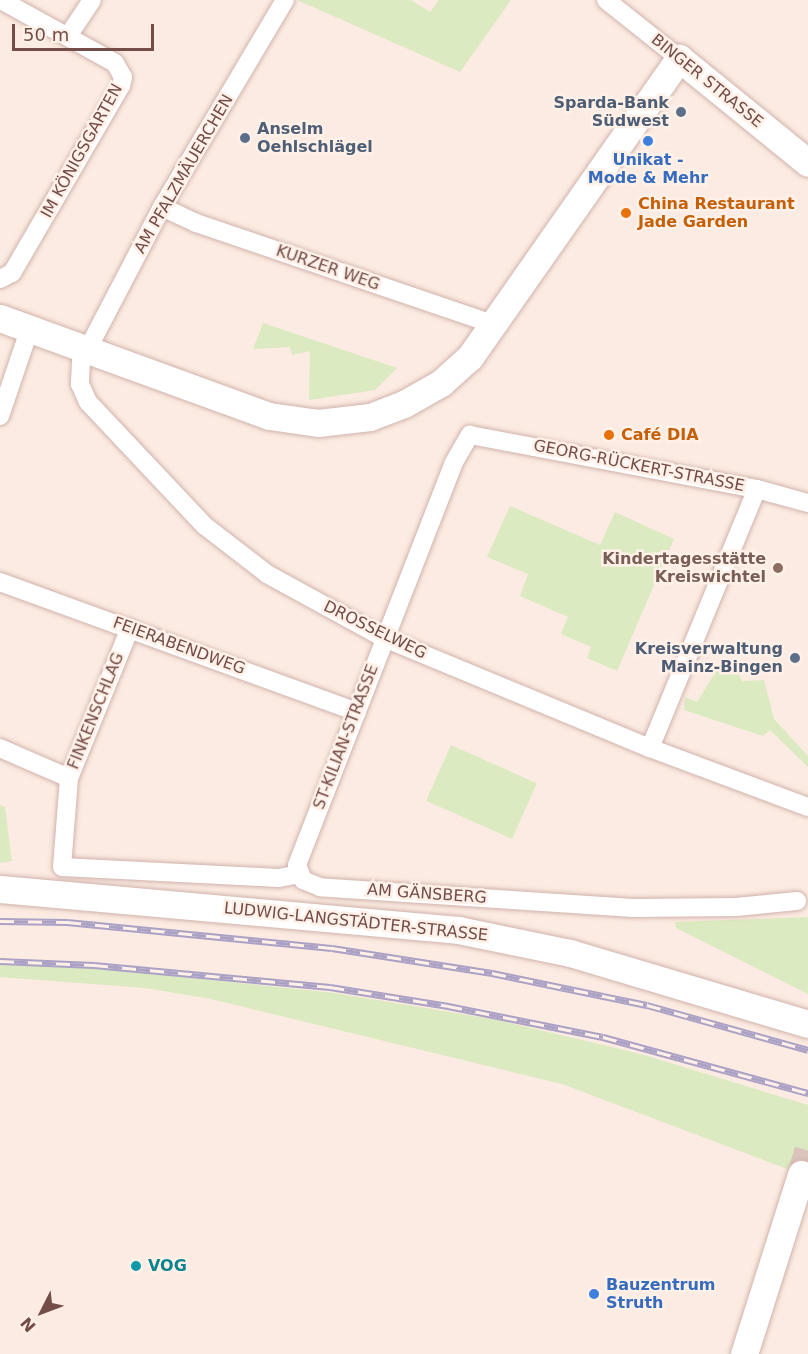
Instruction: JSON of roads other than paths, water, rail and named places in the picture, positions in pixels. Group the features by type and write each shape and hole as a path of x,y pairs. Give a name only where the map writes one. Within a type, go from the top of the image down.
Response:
{"main road":[{"name":"BINGER STRASSE","path":"679,58 808,163"},
{"path":"0,318 269,416 318,423 345,422 404,404 441,383 470,357 495,325 679,58"},
{"name":"LUDWIG-LANGSTÄDTER-STRASSE","path":"0,889 458,930 570,953 808,1024"},
{"path":"744,1354 801,1174"}],"street":[{"name":"IM KÖNIGSGARTEN","path":"0,279 12,273 121,86 123,76 115,63 1,0"},
{"path":"68,36 92,0"},
{"name":"AM PFALZMÄUERCHEN","path":"87,351 162,207 285,0"},
{"name":"BINGER STRASSE","path":"606,0 679,58"},
{"name":"KURZER WEG","path":"162,207 196,223 495,325"},
{"path":"0,416 30,328"},
{"name":"DROSSELWEG","path":"87,351 79,376 88,402 205,526 259,569 384,638 650,748 808,807"},
{"name":"ST-KILIAN-STRASSE","path":"299,874 298,858 453,464 470,435"},
{"name":"GEORG-RÜCKERT-STRASSE","path":"470,435 757,489 808,503"},
{"path":"650,748 757,489"},
{"name":"FEIERABENDWEG","path":"0,582 357,712"},
{"name":"FINKENSCHLAG","path":"130,628 69,778 62,867 279,878 299,874"},
{"path":"0,748 69,778"},
{"name":"DROSSELWEG","path":"767,791 808,817"},
{"name":"AM GÄNSBERG","path":"299,874 320,887 633,908 736,907 796,901"}],"tunnel":[{"path":"801,1174 808,1150"}],"railway":[{"path":"0,921 67,922 332,948 492,973 647,1005 808,1050"},
{"path":"0,961 94,965 330,987 448,1006 603,1037 808,1093"}],"place":[{"name":"Sparda-Bank Südwest","path":"681,112"},
{"name":"Anselm Oehlschlägel","path":"245,138"},
{"name":"Unikat - Mode & Mehr","path":"648,141"},
{"name":"China Restaurant Jade Garden","path":"626,213"},
{"name":"Café DIA","path":"609,435"},
{"name":"Kindertagesstätte Kreiswichtel","path":"778,568"},
{"name":"Kreisverwaltung Mainz-Bingen","path":"795,658"},
{"name":"VOG","path":"136,1266"},
{"name":"Bauzentrum Struth","path":"594,1294"}]}
